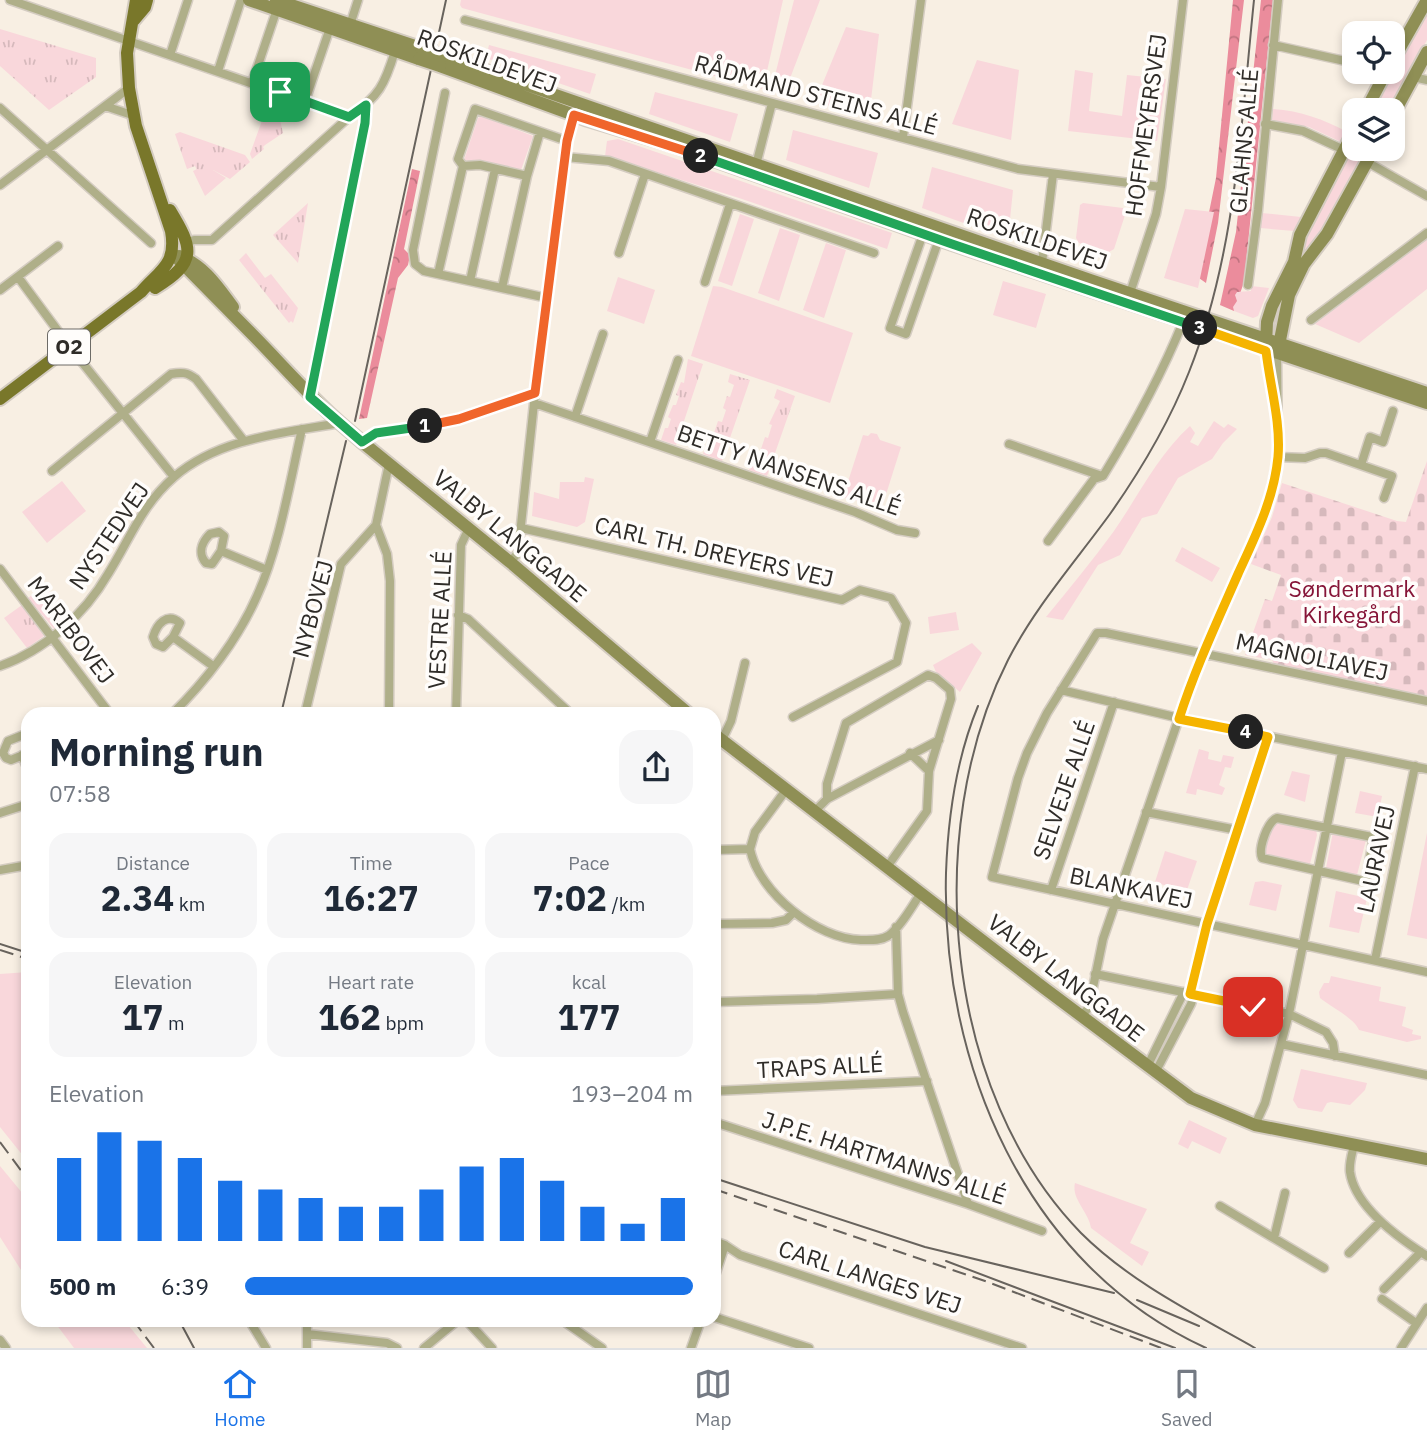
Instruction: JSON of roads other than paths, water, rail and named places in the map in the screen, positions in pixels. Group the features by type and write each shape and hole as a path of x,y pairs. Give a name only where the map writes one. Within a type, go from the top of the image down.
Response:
{"main road":[{"path":"136,0 129,41 130,88 147,162 171,231 172,253"},
{"path":"134,20 145,7 147,0"},
{"path":"162,199 188,242 185,261"},
{"name":"O2","path":"0,400 141,292 165,269 172,253"},
{"name":"O2","path":"141,292 160,285 185,261"}],"street":[{"path":"10,0 349,117"},
{"path":"170,55 188,0"},
{"path":"218,71 241,0"},
{"name":"ROSKILDEVEJ","path":"249,0 349,25 668,144 923,234 1427,393"},
{"path":"349,25 358,0"},
{"path":"903,137 921,0"},
{"name":"HOFFMEYERSVEJ","path":"1129,293 1156,214 1161,187 1183,0"},
{"name":"GLAHNS ALLÉ","path":"1248,285 1278,0"},
{"path":"1405,39 1427,0"},
{"path":"252,83 277,5"},
{"name":"ROSKILDEVEJ","path":"277,5 330,28 396,51 420,53"},
{"name":"RÅDMAND STEINS ALLÉ","path":"466,20 1018,169 1161,187"},
{"path":"305,101 330,28"},
{"path":"1272,45 1342,60"},
{"path":"188,242 212,240 349,117 366,105 384,85 396,51"},
{"path":"1402,98 1427,52"},
{"path":"1413,78 1427,80"},
{"path":"0,185 130,88"},
{"path":"445,93 413,250 418,268 547,298"},
{"path":"756,165 772,103"},
{"path":"310,397 365,123 366,105"},
{"path":"105,106 135,116"},
{"path":"0,108 151,243"},
{"path":"438,274 463,166 458,159 475,109 567,141"},
{"path":"510,562 518,553 567,141 576,109"},
{"name":"ROSKILDEVEJ","path":"576,109 756,165 1129,293 1185,317"},
{"path":"1265,124 1303,131 1342,149"},
{"path":"502,288 527,176 540,132"},
{"path":"1081,1017 1089,1007 1095,974 1115,904 1179,719 1203,653 1265,512 1275,479 1278,421 1272,306 1290,274 1300,235 1342,154"},
{"path":"565,157 609,161 874,253"},
{"path":"1272,346 1289,295 1304,264 1327,234 1367,162 1427,196"},
{"path":"463,166 480,165 527,176"},
{"path":"470,281 495,169"},
{"path":"619,253 645,174"},
{"path":"1042,263 1053,174"},
{"path":"705,282 730,204"},
{"path":"934,226 939,239 906,334 890,328 923,234 934,226"},
{"path":"1311,320 1427,233"},
{"path":"0,290 58,246"},
{"path":"172,253 185,261"},
{"name":"VALBY LANGGADE","path":"185,261 206,273 247,328 310,397 681,707"},
{"path":"18,277 69,346 174,477"},
{"path":"1048,541 1094,479 1103,476 1152,390 1185,317"},
{"path":"575,417 603,334"},
{"name":"ROSKILDEVEJ","path":"1272,346 1427,403"},
{"name":"BETTY NANSENS ALLÉ","path":"650,442 678,360"},
{"path":"52,471 171,374 189,374 244,440"},
{"path":"362,442 376,433 457,419 535,393"},
{"name":"BETTY NANSENS ALLÉ","path":"534,402 855,512 870,521 915,533"},
{"path":"1361,465 1370,437 1383,442 1393,411"},
{"name":"NYSTEDVEJ","path":"0,666 22,657 75,618 98,590 135,523 174,477 211,455 244,440 340,423"},
{"path":"178,707 214,666 244,622 267,570 302,429"},
{"path":"1009,444 1103,476"},
{"path":"1278,457 1305,458 1326,453 1392,476 1384,498"},
{"path":"389,464 376,525 387,554 390,581 389,707"},
{"name":"NYBOVEJ","path":"307,707 341,564 376,525"},
{"name":"VESTRE ALLÉ","path":"456,707 461,545 469,528"},
{"name":"CARL TH. DREYERS VEJ","path":"521,528 842,600 860,590 891,598 906,623 897,662 807,714 793,717"},
{"path":"220,551 267,570"},
{"name":"MARIBOVEJ","path":"0,569 105,707"},
{"path":"458,615 468,619 564,707"},
{"name":"MAGNOLIAVEJ","path":"1060,690 1094,635 1100,632 1427,702"},
{"path":"173,637 214,666"},
{"name":"VALBY LANGGADE","path":"721,733 731,721 745,663"},
{"path":"827,799 827,784 846,723 928,675 950,690 951,699 929,771 927,811 887,867"},
{"path":"1060,690 1179,719 1427,769"},
{"name":"BLANKAVEJ","path":"1060,690 1027,753 992,877 1427,972"},
{"name":"SELVEJE ALLÉ","path":"1051,890 1114,702"},
{"path":"21,736 8,741 3,753 11,760 21,756"},
{"path":"1151,1070 1189,994 1207,924 1268,737"},
{"name":"VALBY LANGGADE","path":"721,739 1151,1070 1203,1104 1255,1125 1427,1159"},
{"path":"815,811 827,799 939,740"},
{"path":"1255,1125 1265,1103 1289,1014 1342,752"},
{"path":"910,753 929,771"},
{"name":"LAURAVEJ","path":"1375,960 1415,766"},
{"path":"786,790 755,832 750,849 755,864 769,885 794,912 822,929 852,940 875,941 888,936 921,893"},
{"path":"0,813 21,806"},
{"path":"1146,812 1237,830"},
{"path":"1275,818 1373,838 1367,874 1363,881 1318,871 1261,857 1260,852 1270,822 1275,818"},
{"path":"721,850 750,849"},
{"path":"0,870 21,866"},
{"path":"721,924 772,923 786,920 794,912"},
{"path":"896,927 898,994 968,1204"},
{"path":"1095,974 1289,1014 1326,1032 1333,1043 1335,1056"},
{"path":"721,1002 898,994"},
{"path":"1281,1044 1427,1075"},
{"name":"TRAPS ALLÉ","path":"721,1091 927,1081"},
{"name":"J.P.E. HARTMANNS ALLÉ","path":"721,1124 968,1204 1042,1231"},
{"path":"1354,1145 1350,1166 1352,1180 1380,1222 1424,1254 1384,1289"},
{"path":"1274,1238 1285,1193"},
{"path":"1220,1206 1324,1268"},
{"path":"1349,1253 1380,1222"},
{"name":"CARL LANGES VEJ","path":"721,1244 740,1255 1019,1346"},
{"path":"721,1257 725,1245"},
{"path":"1382,1299 1416,1323"},
{"path":"1401,1348 1427,1307"},
{"path":"721,1319 809,1348"},
{"path":"253,1327 266,1348"},
{"path":"307,1327 307,1348"},
{"path":"424,1348 450,1327"},
{"path":"472,1327 492,1348"},
{"path":"572,1327 601,1348"},
{"path":"691,1348 698,1327"},
{"path":"307,1334 387,1343 397,1348"},
{"path":"0,1340 6,1348"}],"tram line":[{"path":"355,421 446,0"},
{"path":"1254,0 1234,189 1227,235 1205,327 1181,391 1143,463 1110,514 1043,603 1008,660 981,728 963,802 957,880 960,958 975,1035 1000,1108 1035,1175 1081,1233 1120,1267 1164,1296 1255,1348"},
{"path":"283,707 346,441"},
{"path":"978,706 964,746 954,788 946,873 948,945 959,1016 978,1085 1006,1151 1043,1211 1088,1265 1143,1312 1206,1348"},
{"path":"0,944 21,951"},
{"path":"721,1180 925,1247 1114,1293"},
{"path":"946,1261 1175,1348"},
{"path":"1137,1300 1199,1326"},
{"path":"183,1327 194,1348"}],"railway":[{"path":"0,950 21,957"},
{"path":"0,1142 21,1170"},
{"path":"721,1191 985,1281 1161,1348"},
{"path":"138,1327 154,1348"}],"park label":[{"name":"Søndermark Kirkegård","path":"1352,602"}]}
